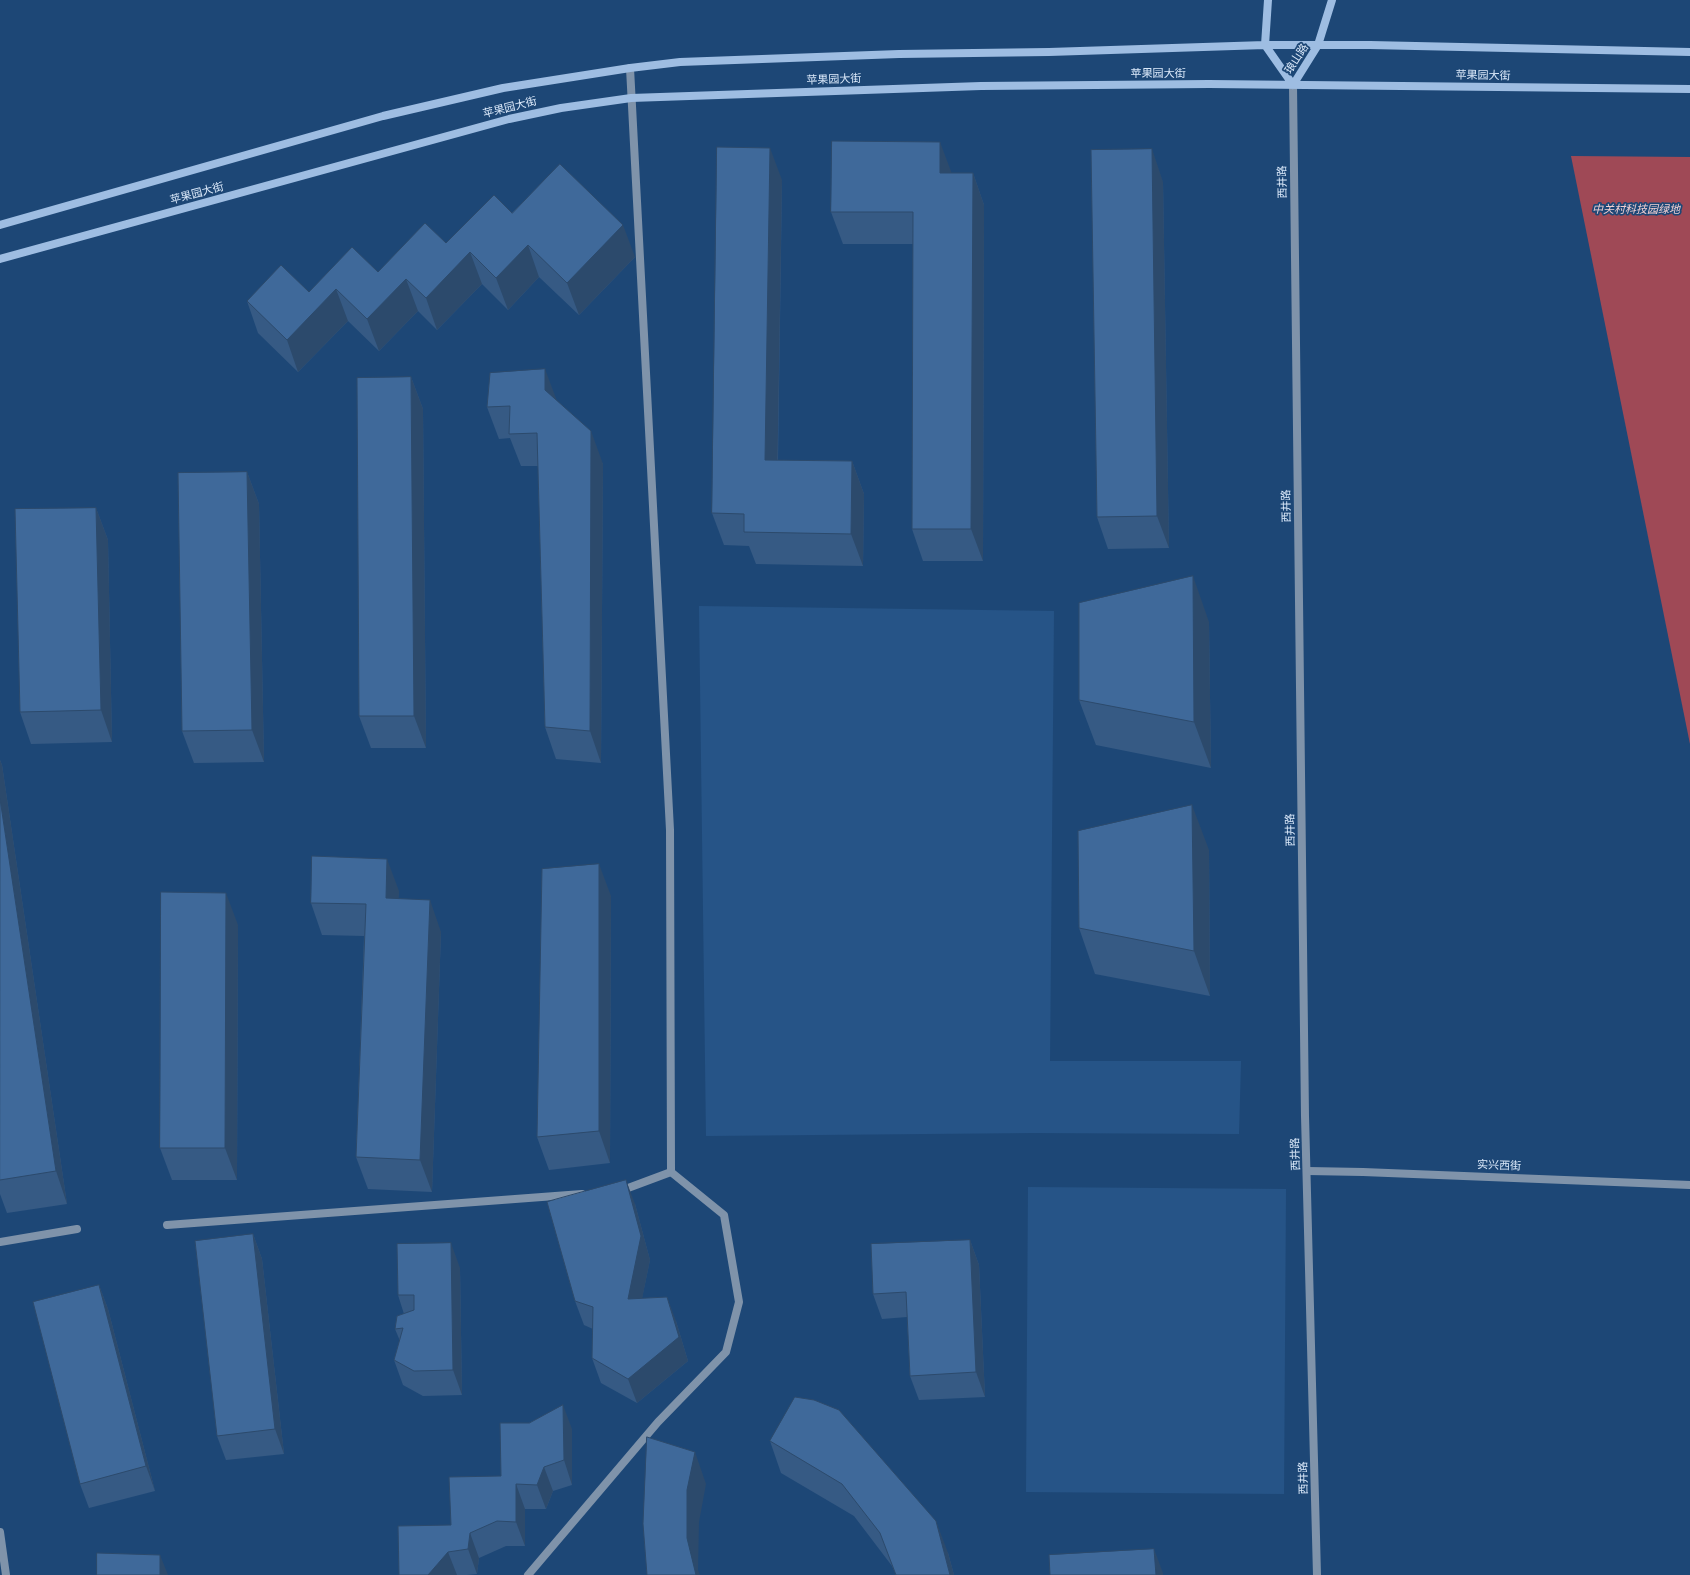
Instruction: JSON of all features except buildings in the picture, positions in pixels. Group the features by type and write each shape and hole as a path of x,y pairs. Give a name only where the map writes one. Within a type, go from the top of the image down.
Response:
{"main road":[{"path":"1264,45 1268,0"},
{"name":"琅山路","path":"1264,45 1293,85 1318,45 1332,0"},
{"name":"苹果园大街","path":"0,225 382,116 503,88 630,68 680,62 899,54 1049,52 1264,45 1690,52"},
{"name":"苹果园大街","path":"0,259 509,119 561,108 630,98 981,86 1293,85 1690,89"}],"street":[{"path":"630,68 630,98 670,830 671,1172"},
{"name":"西井路","path":"1293,85 1306,1116 1317,1575"},
{"name":"实兴西街","path":"1308,1171 1690,1184"},
{"path":"612,1192 620,1191 671,1172"},
{"path":"528,1575 658,1422 726,1352 739,1302 724,1215 671,1172"},
{"path":"167,1225 588,1194"},
{"path":"0,1242 77,1229"},
{"path":"0,1532 6,1575"}],"shaded area":[{"path":"699,606 1054,611 1050,1061 1241,1061 1239,1134 1033,1133 706,1136"},
{"path":"1028,1187 1286,1189 1284,1494 1026,1492"}],"green space":[{"name":"中关村科技园绿地","path":"1571,156 1690,157 1690,744"}]}
